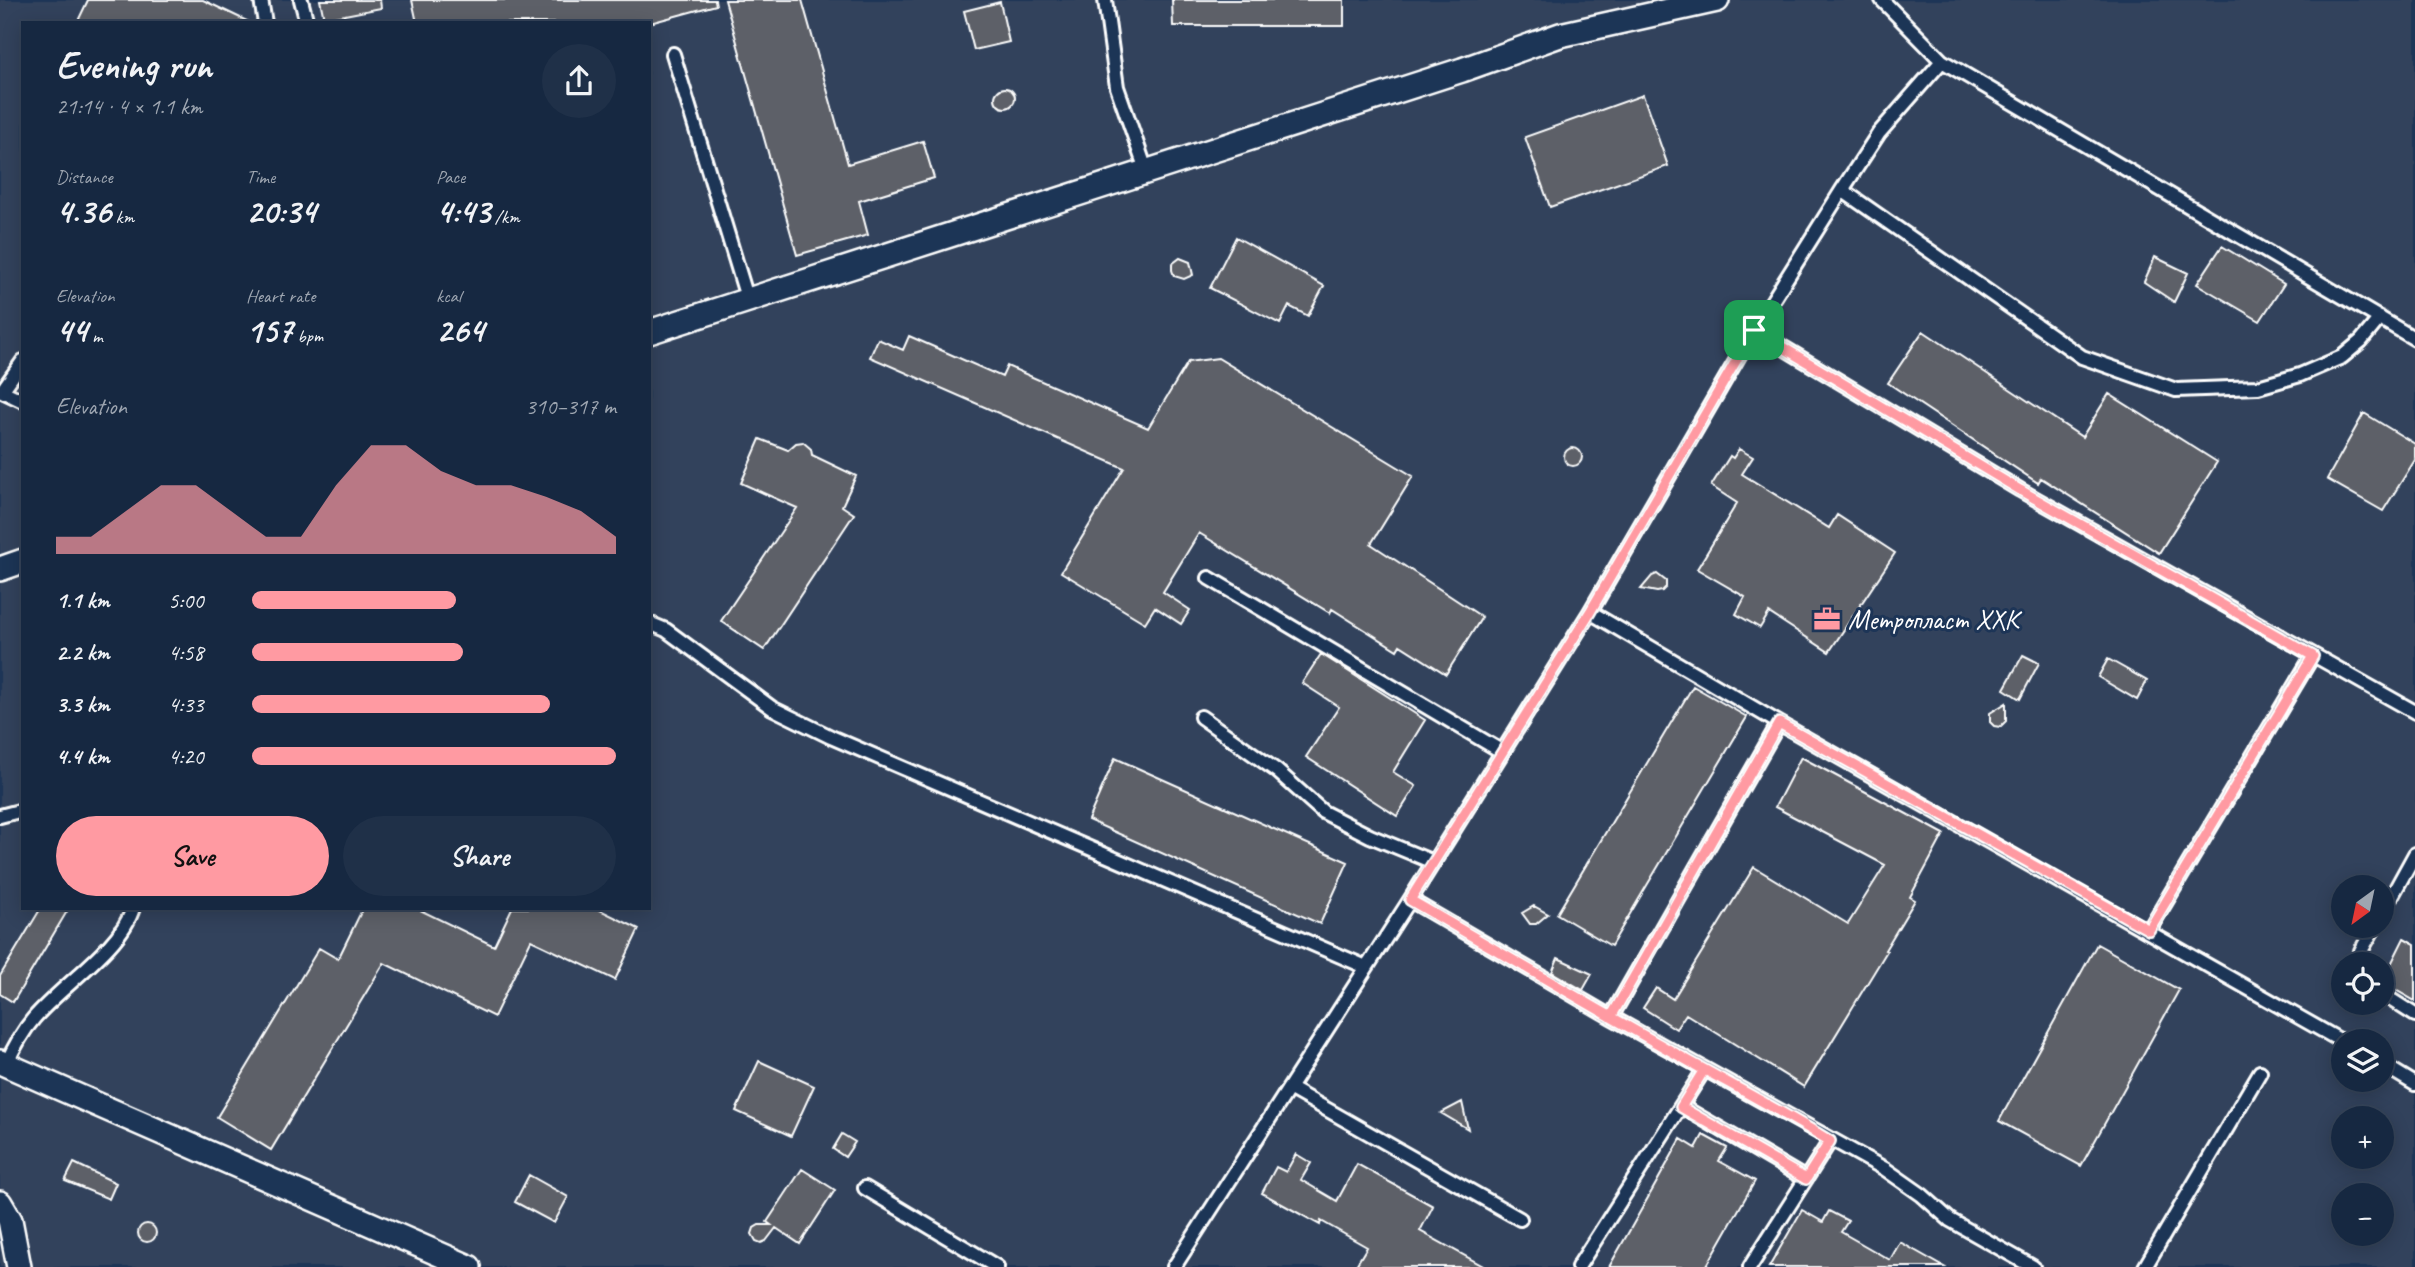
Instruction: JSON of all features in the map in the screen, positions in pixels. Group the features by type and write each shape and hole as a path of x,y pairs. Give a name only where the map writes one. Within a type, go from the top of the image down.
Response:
{"street":[{"path":"651,331 1462,70 1560,35 1717,0"},
{"path":"0,569 21,562"},
{"path":"3,1063 469,1267"},
{"path":"0,1203 10,1220 20,1267"}],"lane":[{"path":"261,0 265,21"},
{"path":"301,0 306,21"},
{"path":"1105,0 1117,87 1146,170"},
{"path":"1882,0 1942,61 2415,339"},
{"path":"673,54 748,300"},
{"path":"1174,1267 1410,900 1590,612 1754,330 1842,190 1879,133 1942,61"},
{"path":"1842,190 2082,357 2176,390 2258,387 2300,375 2342,357 2361,341 2380,318"},
{"path":"1754,330 2020,490 2415,712"},
{"path":"21,364 1,391 21,400"},
{"path":"1209,578 1502,751"},
{"path":"1590,612 1779,723 2331,1035"},
{"path":"651,624 666,630 772,708 831,737 1367,967"},
{"path":"2149,930 2313,656"},
{"path":"1201,717 1278,772 1323,812 1370,836 1433,862"},
{"path":"1611,1017 1779,723"},
{"path":"0,817 21,811"},
{"path":"2394,892 2415,854"},
{"path":"1410,900 1704,1070 1885,1169 1922,1195 1950,1220 2033,1267"},
{"path":"3,1063 36,1016 116,938 129,922 132,910"},
{"path":"2394,1002 2415,1015"},
{"path":"1578,1267 1704,1070"},
{"path":"2394,1071 2415,1084"},
{"path":"2146,1267 2260,1072"},
{"path":"1289,1088 1520,1219"},
{"path":"1681,1107 1806,1179"},
{"path":"1751,1267 1830,1141"},
{"path":"864,1188 998,1267"}],"shaded area":[{"path":"0,0 2415,0 2415,1267 0,1267"}],"building":[{"path":"88,0 203,0 247,21 78,21"},
{"path":"320,0 380,0 381,8 324,19"},
{"path":"412,0 715,0 716,5 651,23 417,21"},
{"path":"725,0 802,0 848,164 923,141 934,178 859,201 868,235 797,255"},
{"path":"1172,0 1344,0 1344,26 1173,26"},
{"path":"1000,2 1009,42 974,50 964,11"},
{"path":"1001,88 1009,88 1015,98 1009,108 1001,108 995,102 995,94"},
{"path":"1643,95 1668,166 1550,207 1525,137"},
{"path":"1236,237 1324,286 1308,316 1289,306 1280,324 1210,288"},
{"path":"2222,246 2284,284 2260,321 2197,284"},
{"path":"2155,257 2188,273 2174,302 2144,282"},
{"path":"1180,258 1190,262 1193,275 1184,279 1174,276 1172,264"},
{"path":"1923,331 2082,437 2109,394 2217,462 2159,553 2041,478 2038,483 1888,383"},
{"path":"909,336 1002,377 1007,366 1148,428 1188,362 1218,358 1413,476 1371,544 1482,617 1446,674 1400,645 1397,650 1332,609 1330,613 1199,533 1163,592 1190,610 1181,624 1155,607 1145,623 1061,572 1124,468 870,357 878,339 903,350"},
{"path":"2364,413 2415,444 2415,460 2383,511 2327,479"},
{"path":"760,439 788,450 796,443 803,442 811,449 812,455 856,476 842,506 854,514 764,650 721,621 797,508 741,483"},
{"path":"1573,448 1579,451 1582,457 1579,463 1573,466 1567,463 1564,457 1567,451"},
{"path":"1739,449 1753,457 1742,474 1829,528 1837,515 1895,553 1829,652 1769,613 1760,628 1736,614 1745,597 1697,569 1737,503 1711,486 1730,456 1733,458"},
{"path":"1657,574 1666,581 1666,587 1662,591 1641,589 1652,576"},
{"path":"1321,654 1425,720 1393,772 1416,786 1397,816 1306,757 1339,707 1302,683"},
{"path":"2023,655 2039,663 2020,699 2004,689"},
{"path":"2108,659 2147,681 2137,700 2098,677"},
{"path":"1693,686 1747,717 1611,946 1557,914"},
{"path":"2006,703 2006,721 2000,727 1994,726 1990,722 1990,713"},
{"path":"1801,757 1944,834 1910,897 1915,900 1885,950 1887,951 1804,1087 1686,1014 1676,1029 1643,1008 1656,988 1673,999 1754,867 1848,924 1885,865 1775,807"},
{"path":"1115,758 1348,862 1320,924 1088,820"},
{"path":"1534,906 1548,914 1536,924 1530,924 1522,913"},
{"path":"40,910 68,910 13,1002 0,994 0,976"},
{"path":"362,910 420,910 494,946 511,910 600,910 639,929 615,980 531,940 494,1017 384,963 271,1150 217,1117 319,948 338,959"},
{"path":"2404,938 2415,944 2415,1001 2394,989 2394,958"},
{"path":"2097,944 2179,990 2081,1166 1999,1121"},
{"path":"1558,958 1592,974 1583,990 1552,972"},
{"path":"759,1061 814,1086 791,1136 736,1111"},
{"path":"1462,1102 1468,1129 1441,1113"},
{"path":"842,1134 855,1142 845,1157 833,1149"},
{"path":"1703,1135 1727,1148 1719,1161 1755,1181 1706,1267 1609,1267 1681,1139 1696,1148"},
{"path":"1296,1154 1311,1163 1301,1180 1337,1201 1357,1164 1433,1206 1420,1231 1485,1267 1355,1267 1367,1247 1262,1193 1276,1167 1286,1172"},
{"path":"74,1163 116,1183 109,1199 65,1181"},
{"path":"802,1169 835,1190 800,1244 776,1228 766,1241 756,1241 752,1234 754,1228 771,1225 767,1222"},
{"path":"529,1175 568,1197 554,1223 515,1202"},
{"path":"1802,1210 1823,1222 1829,1211 1848,1221 1841,1232 1890,1260 1900,1242 1944,1267 1769,1267"},
{"path":"147,1224 154,1226 154,1240 147,1242 140,1240 138,1233 140,1226"}],"place":[{"name":"Метропласт ХХК","path":"1827,619"}],"route":[{"path":"1754,330 1590,612 1410,900 1611,1017 1781,1111 1830,1141 1806,1179 1681,1107 1704,1070 1611,1017 1779,723 2149,930 2313,656 2020,490 1754,330"}]}
